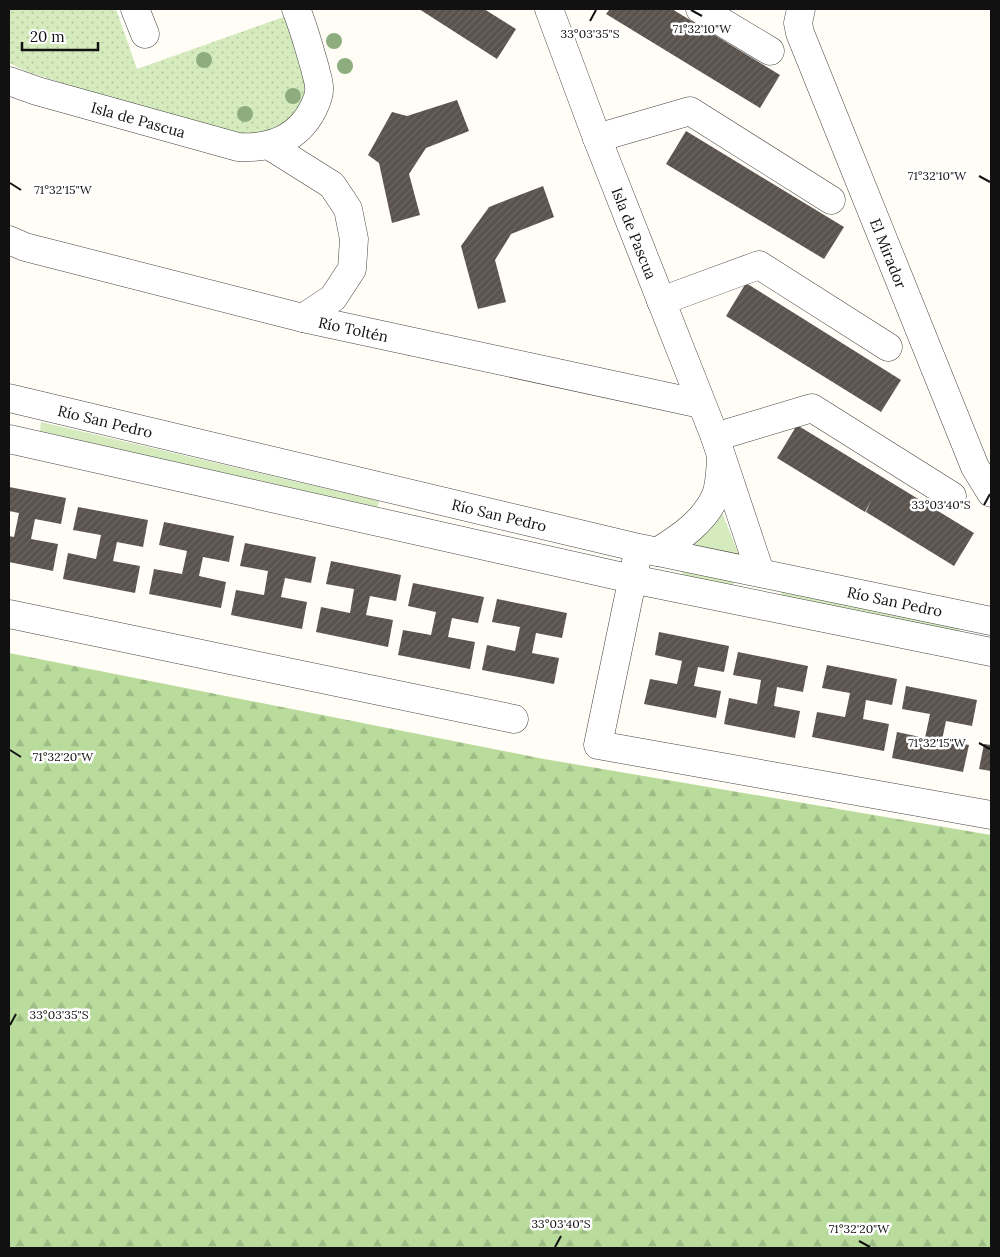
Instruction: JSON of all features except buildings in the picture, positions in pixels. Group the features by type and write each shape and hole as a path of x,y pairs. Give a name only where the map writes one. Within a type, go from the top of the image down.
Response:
{"street":[{"name":"Isla de Pascua","path":"9,81 37,91 238,147 270,146 285,140 297,130 308,118 316,104 319,88 306,34 296,9"},
{"name":"Isla de Pascua","path":"549,9 597,138 718,447 760,572"},
{"path":"700,9 770,51"},
{"name":"El Mirador","path":"800,10 798,23 800,33 976,467 991,493"},
{"path":"597,138 690,111 831,200"},
{"path":"270,146 332,186 348,209 354,239 352,269 333,298 303,318"},
{"name":"Río Toltén","path":"9,240 25,247 303,318 701,404"},
{"path":"661,301 759,265 888,347"},
{"name":"Río San Pedro","path":"9,398 648,550 990,613"},
{"path":"718,447 812,408 952,496"},
{"name":"Río San Pedro","path":"9,439 632,579 991,652"},
{"name":"Isla de Pascua","path":"648,550 685,534 703,514 715,496 720,481 718,447"},
{"path":"648,550 632,579 598,745 991,815"},
{"path":"9,614 514,719"}],"green space":[{"path":"9,9 116,9 137,69 292,14 312,76 305,96 291,122 242,141 28,72 9,63"},
{"path":"41,422 379,501 377,509 40,431"},
{"path":"719,505 739,555 689,545"},
{"path":"683,569 735,579 733,586 682,576"},
{"path":"782,589 960,626 959,632 781,596"},
{"path":"9,653 544,759 991,835 991,1248 9,1248"}]}
